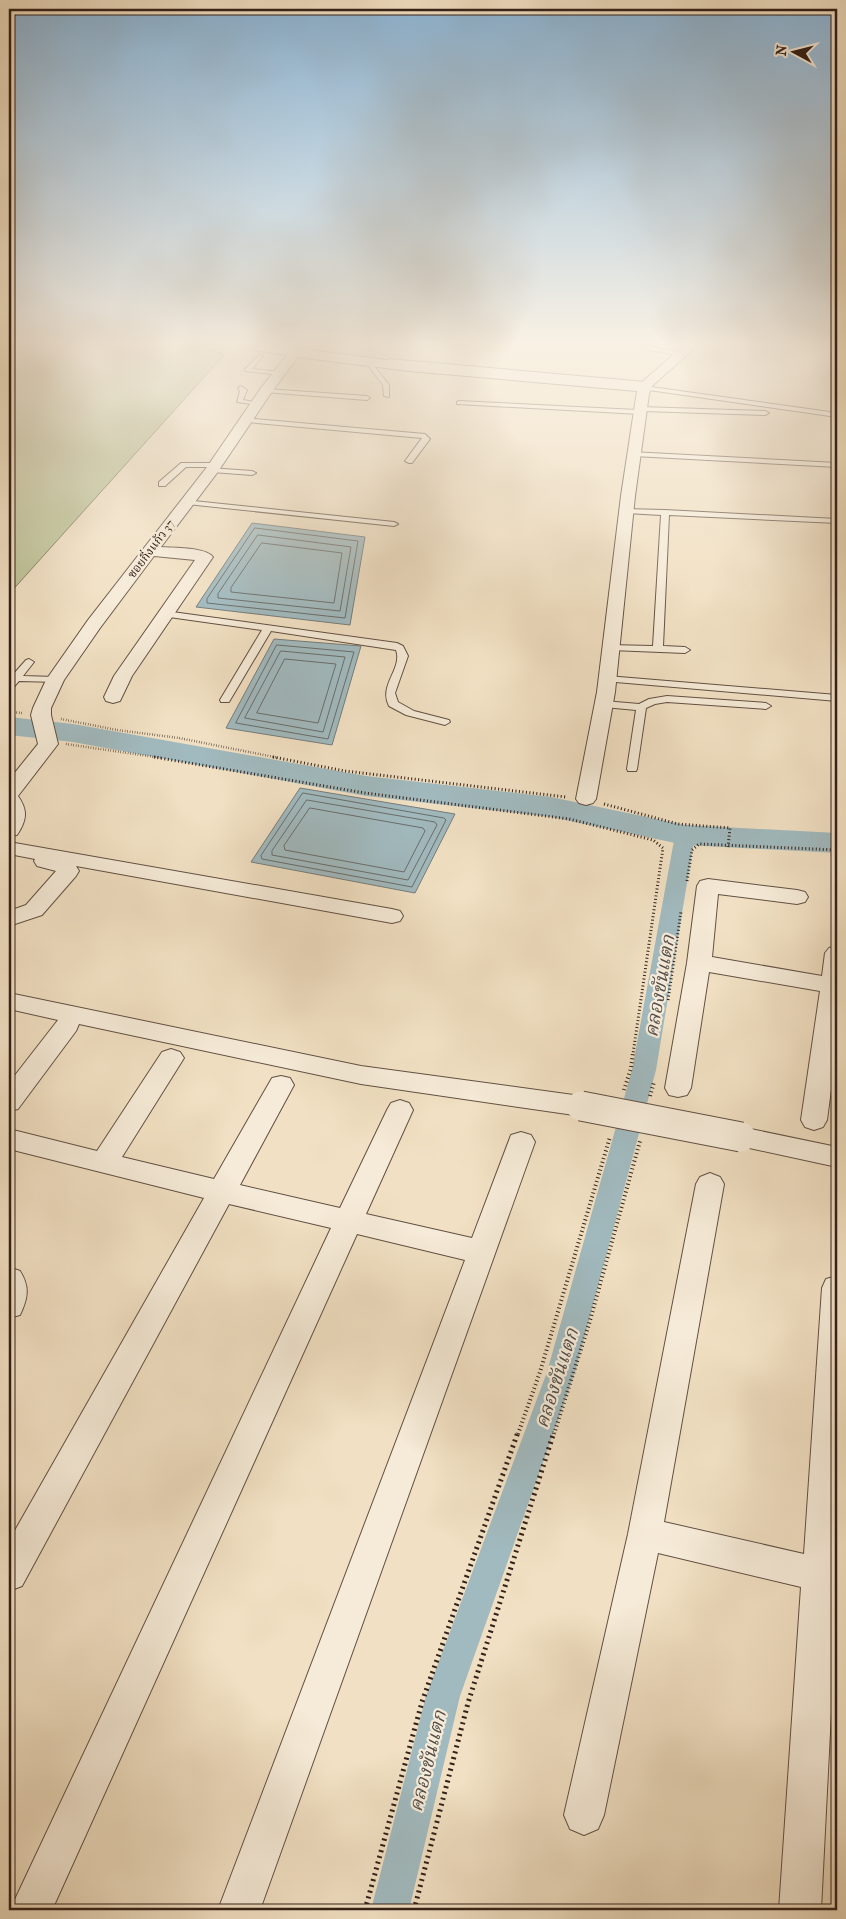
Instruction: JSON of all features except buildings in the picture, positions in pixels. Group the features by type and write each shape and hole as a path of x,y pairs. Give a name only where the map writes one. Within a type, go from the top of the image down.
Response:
{"street":[{"name":"ซอยกิ่งแก้ว 37","path":"41,715 42,708 55,680 94,624 214,468 237,435"},
{"path":"586,799 604,704 637,435"},
{"path":"112,696 123,676 205,557 150,551"},
{"path":"9,793 48,744 41,715"},
{"path":"9,798 15,806 17,814 9,830"},
{"path":"9,848 392,916"},
{"path":"9,854 63,865 68,871 34,910 9,919"},
{"path":"678,1088 699,963 708,886 797,897"},
{"path":"814,1120 835,985 837,954"},
{"path":"699,963 835,985"},
{"path":"9,1001 361,1076 581,1106 837,1157"},
{"path":"9,1102 67,1025"},
{"path":"104,1163 171,1058"},
{"path":"9,1574 281,1085"},
{"path":"31,1910 350,1222 400,1110"},
{"path":"9,1140 222,1192 482,1252"},
{"path":"239,1910 521,1142"},
{"path":"584,1814 645,1534 710,1184"},
{"path":"9,1279 12,1283 14,1294 9,1306"},
{"path":"800,1910 829,1576 837,1288"},
{"path":"645,1534 829,1576"}],"lane":[{"path":"409,435 425,436 426,440 409,461"},
{"path":"634,454 837,465"},
{"path":"162,484 184,465 252,473"},
{"path":"187,502 394,524"},
{"path":"626,510 837,521"},
{"path":"658,649 665,512"},
{"path":"165,614 381,641 394,645 400,648 403,656 390,693 393,704 410,713 445,722"},
{"path":"225,700 268,628"},
{"path":"611,647 685,650"},
{"path":"9,687 29,662"},
{"path":"15,678 55,680"},
{"path":"607,678 837,698"},
{"path":"604,704 641,707 653,701 668,699 766,706"},
{"path":"632,770 641,707"}],"path":[{"path":"41,715 117,730 179,738 345,771 586,799 678,824 730,828 728,846"},
{"path":"48,744 80,745 365,793 569,819 653,840 663,848 631,1068 622,1096"},
{"path":"686,887 692,850 699,844 837,850"},
{"path":"667,1008 682,906"},
{"path":"650,1100 656,1072"},
{"path":"365,1910 422,1702 540,1372 611,1134"},
{"path":"414,1910 468,1703 589,1324 641,1136"}],"green space":[{"path":"9,435 153,435 9,594"}],"water":[{"path":"252,523 365,537 350,625 196,607"},
{"path":"274,639 361,646 332,745 226,728"},
{"path":"300,788 455,814 415,893 251,862"}],"waterway":[{"path":"9,726 73,733 366,786 551,807 685,835 837,843"},
{"name":"คลองขันแตก","path":"390,1910 443,1696 561,1372 644,1070 685,835"}]}
